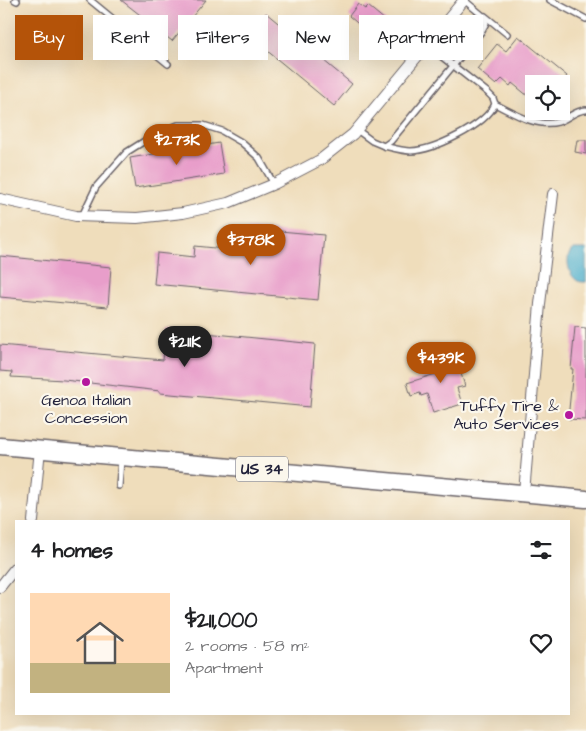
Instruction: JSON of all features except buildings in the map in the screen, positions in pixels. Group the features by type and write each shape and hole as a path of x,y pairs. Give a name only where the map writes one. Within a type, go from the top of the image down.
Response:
{"main road":[{"name":"US 34","path":"0,446 586,500"}],"street":[{"path":"452,15 464,0"},
{"path":"0,200 82,217 137,218 183,213 228,203 274,184 320,160 356,130 414,60"},
{"path":"524,493 540,304 553,194"},
{"path":"32,520 40,449"},
{"path":"0,588 15,568"}],"lane":[{"path":"90,0 168,64"},
{"path":"464,0 482,15"},
{"path":"550,0 586,19"},
{"path":"483,16 507,34"},
{"path":"483,17 486,23 483,28"},
{"path":"356,130 372,141 384,146 410,151 423,150 440,144 473,126 493,110 495,104 493,98 446,60"},
{"path":"384,146 391,141 458,60"},
{"path":"495,104 523,118 543,123 557,122 580,110 586,110"},
{"path":"82,217 96,187 127,152 154,135 178,125 203,125 222,131 241,142 260,158 274,184"},
{"path":"120,486 121,456"}],"water":[{"path":"573,249 586,249 586,282 578,281 572,275 568,266 570,252"}],"place":[{"name":"Genoa Italian Concession","path":"86,382"},
{"name":"Tuffy Tire & Auto Services","path":"569,415"}]}
